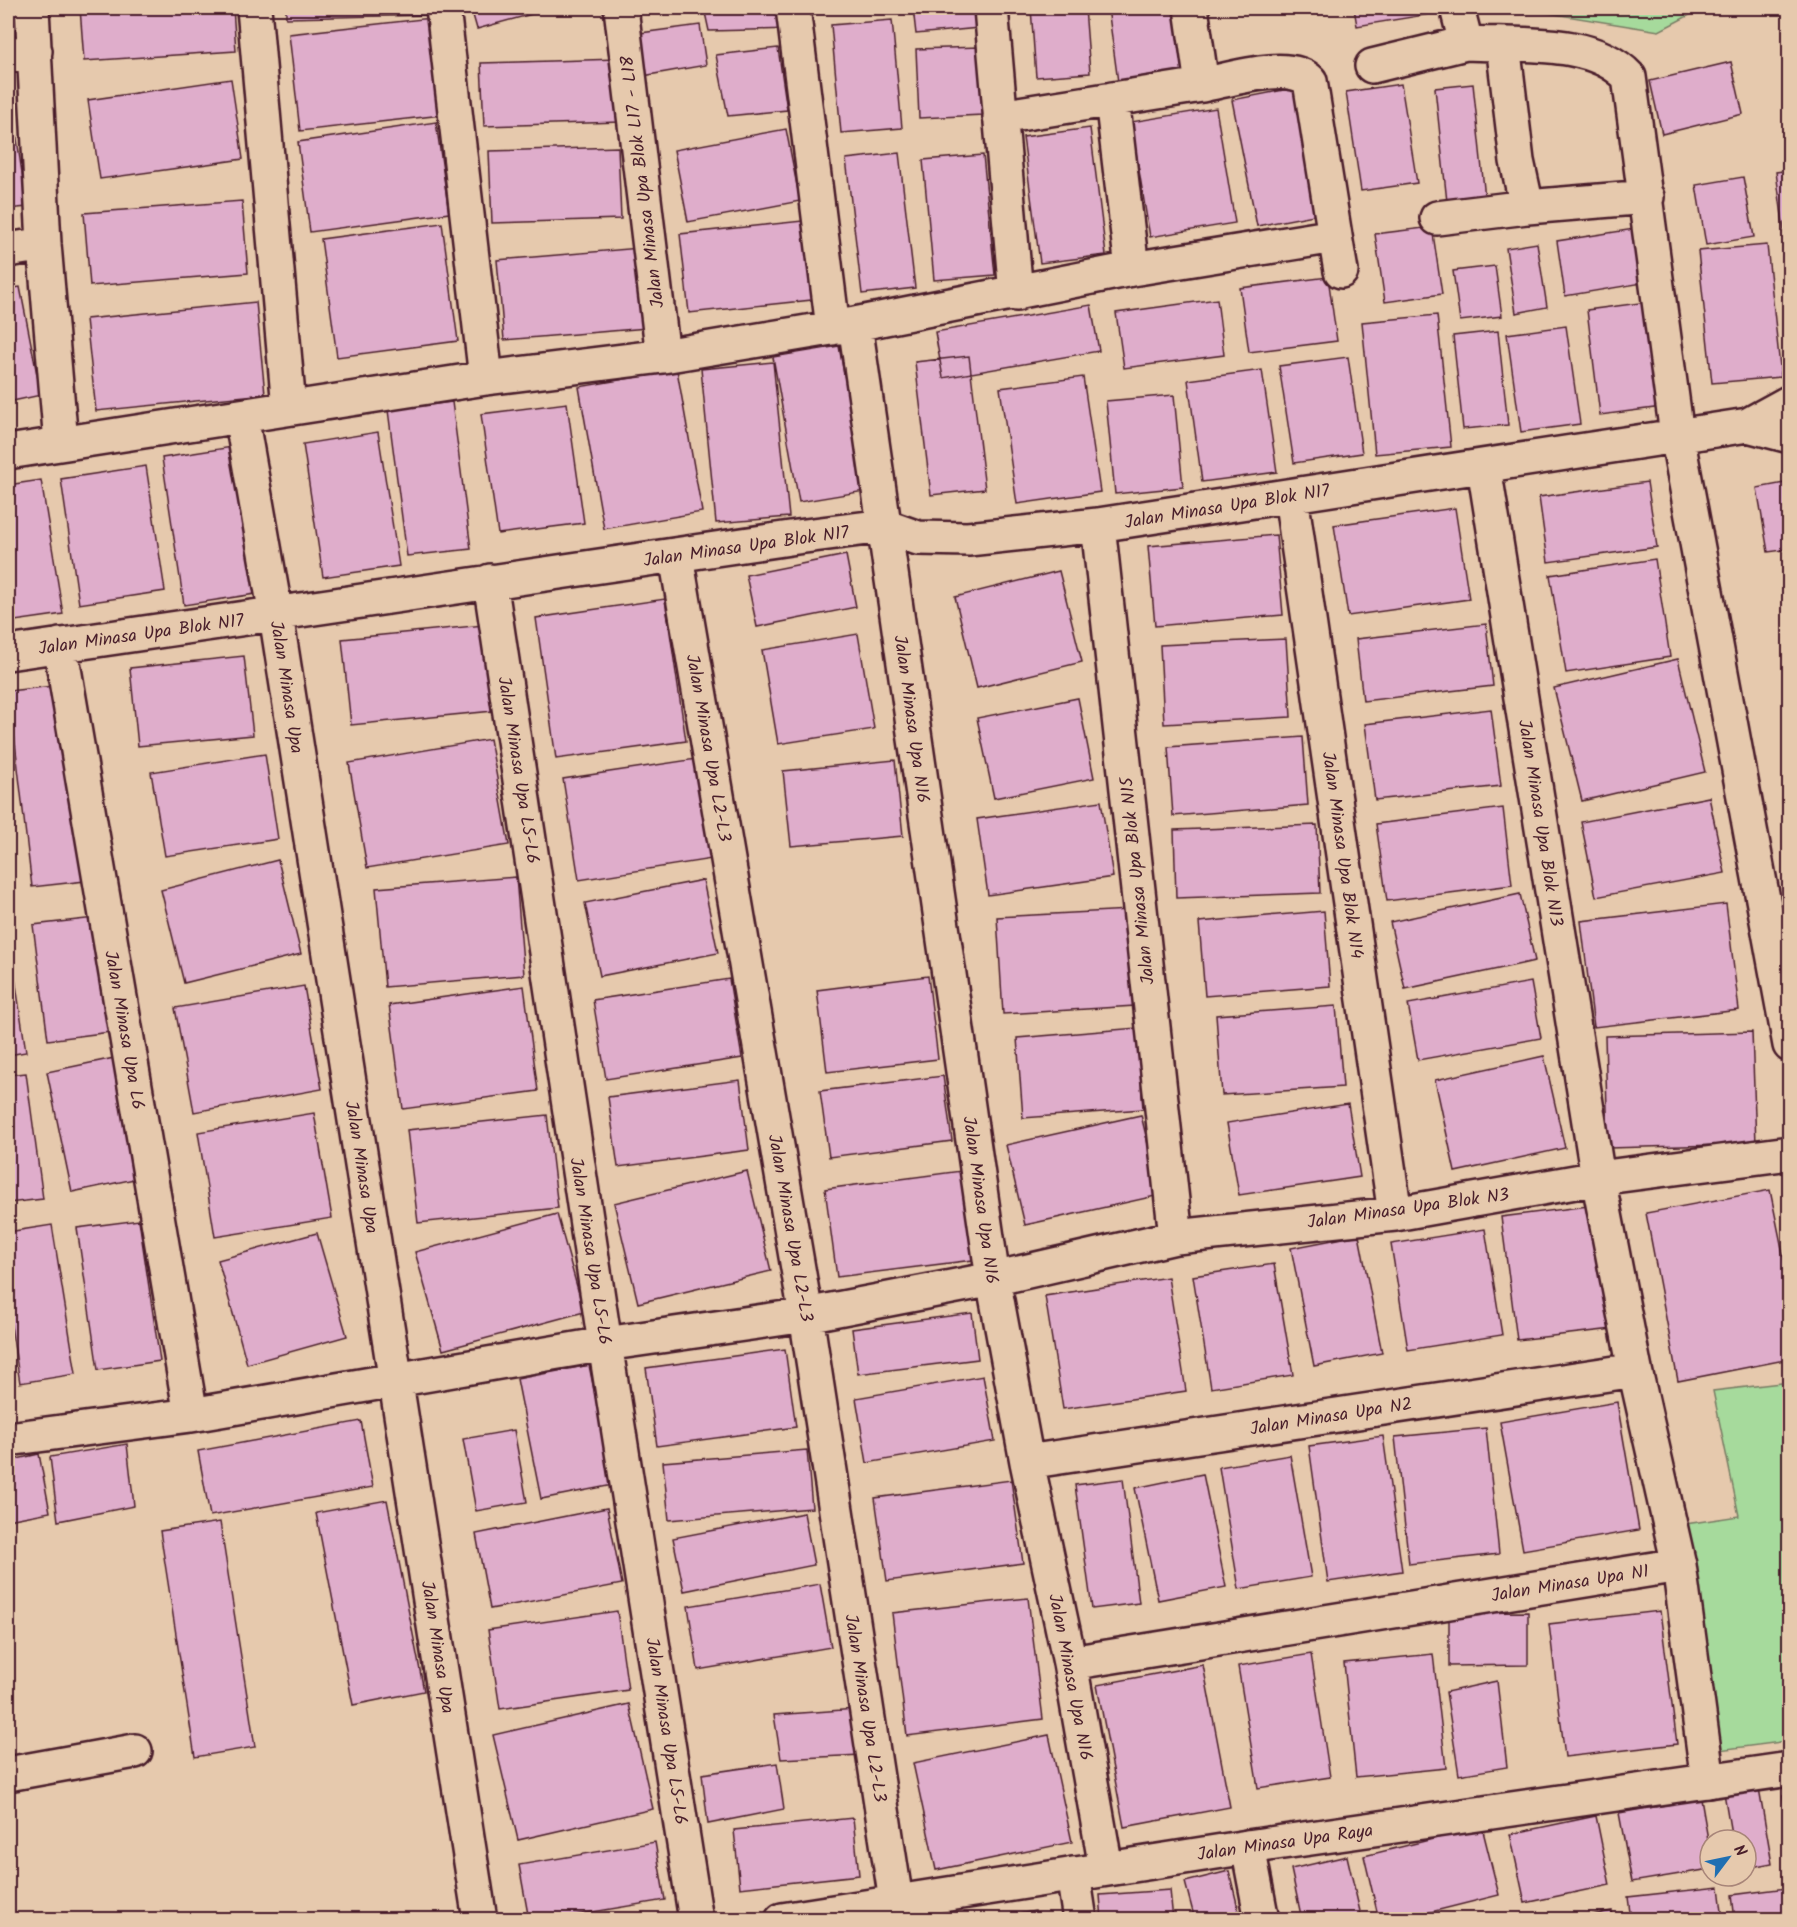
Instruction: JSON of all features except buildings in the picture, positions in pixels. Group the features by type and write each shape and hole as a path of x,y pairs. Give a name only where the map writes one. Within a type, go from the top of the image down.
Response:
{"street":[{"path":"32,8 21,53 44,244 61,443"},
{"path":"254,8 289,408"},
{"path":"443,8 486,378"},
{"name":"Jalan Minasa Upa Blok L17 - L18","path":"621,8 663,356"},
{"name":"Jalan Minasa Upa N16","path":"793,8 844,326 884,526 993,1279 1027,1462 1070,1663 1106,1868"},
{"path":"991,8 1016,294"},
{"path":"1191,8 1202,85"},
{"path":"1457,8 1466,43"},
{"path":"1372,66 1466,43 1548,45 1586,52 1610,61 1629,77 1647,197 1677,435 1790,1045"},
{"path":"1503,44 1517,161 1527,207"},
{"path":"1000,117 1279,71 1303,74 1310,81 1341,271"},
{"path":"1112,99 1132,269"},
{"path":"1437,218 1527,207 1647,197"},
{"path":"8,452 486,378 663,356 844,326 1016,294 1132,269 1335,236"},
{"path":"8,250 44,244"},
{"path":"1748,425 1790,402"},
{"name":"Jalan Minasa Upa","path":"241,416 276,615 480,1920"},
{"path":"1748,425 1790,436"},
{"name":"Jalan Minasa Upa Blok N17","path":"8,653 276,615 490,581 884,526 918,538 968,539 1098,525 1748,425"},
{"name":"Jalan Minasa Upa Blok N13","path":"1484,467 1598,1178"},
{"name":"Jalan Minasa Upa Blok N14","path":"1291,496 1395,1214"},
{"name":"Jalan Minasa Upa Blok N15","path":"1098,525 1176,1238"},
{"name":"Jalan Minasa Upa L2-L3","path":"676,556 806,1315 896,1900"},
{"name":"Jalan Minasa Upa L5-L6","path":"490,581 605,1344 696,1920"},
{"name":"Jalan Minasa Upa L6","path":"60,645 191,1415"},
{"name":"Jalan Minasa Upa Blok N3","path":"8,1439 191,1415 605,1344 806,1315 993,1279 1176,1238 1395,1214 1598,1178 1790,1153"},
{"path":"1598,1178 1635,1370 1679,1565 1708,1781"},
{"name":"Jalan Minasa Upa N2","path":"1027,1462 1635,1370"},
{"name":"Jalan Minasa Upa N1","path":"1070,1663 1679,1565"},
{"path":"8,1774 135,1751"},
{"name":"Jalan Minasa Upa Raya","path":"782,1920 853,1914 896,1900 1790,1768"},
{"path":"1248,1847 1262,1920"},
{"path":"1073,1874 1080,1920"}],"green space":[{"path":"1517,8 1703,8 1659,31"},
{"path":"1789,1382 1789,1741 1719,1750 1679,1525 1739,1516 1713,1391"}]}
